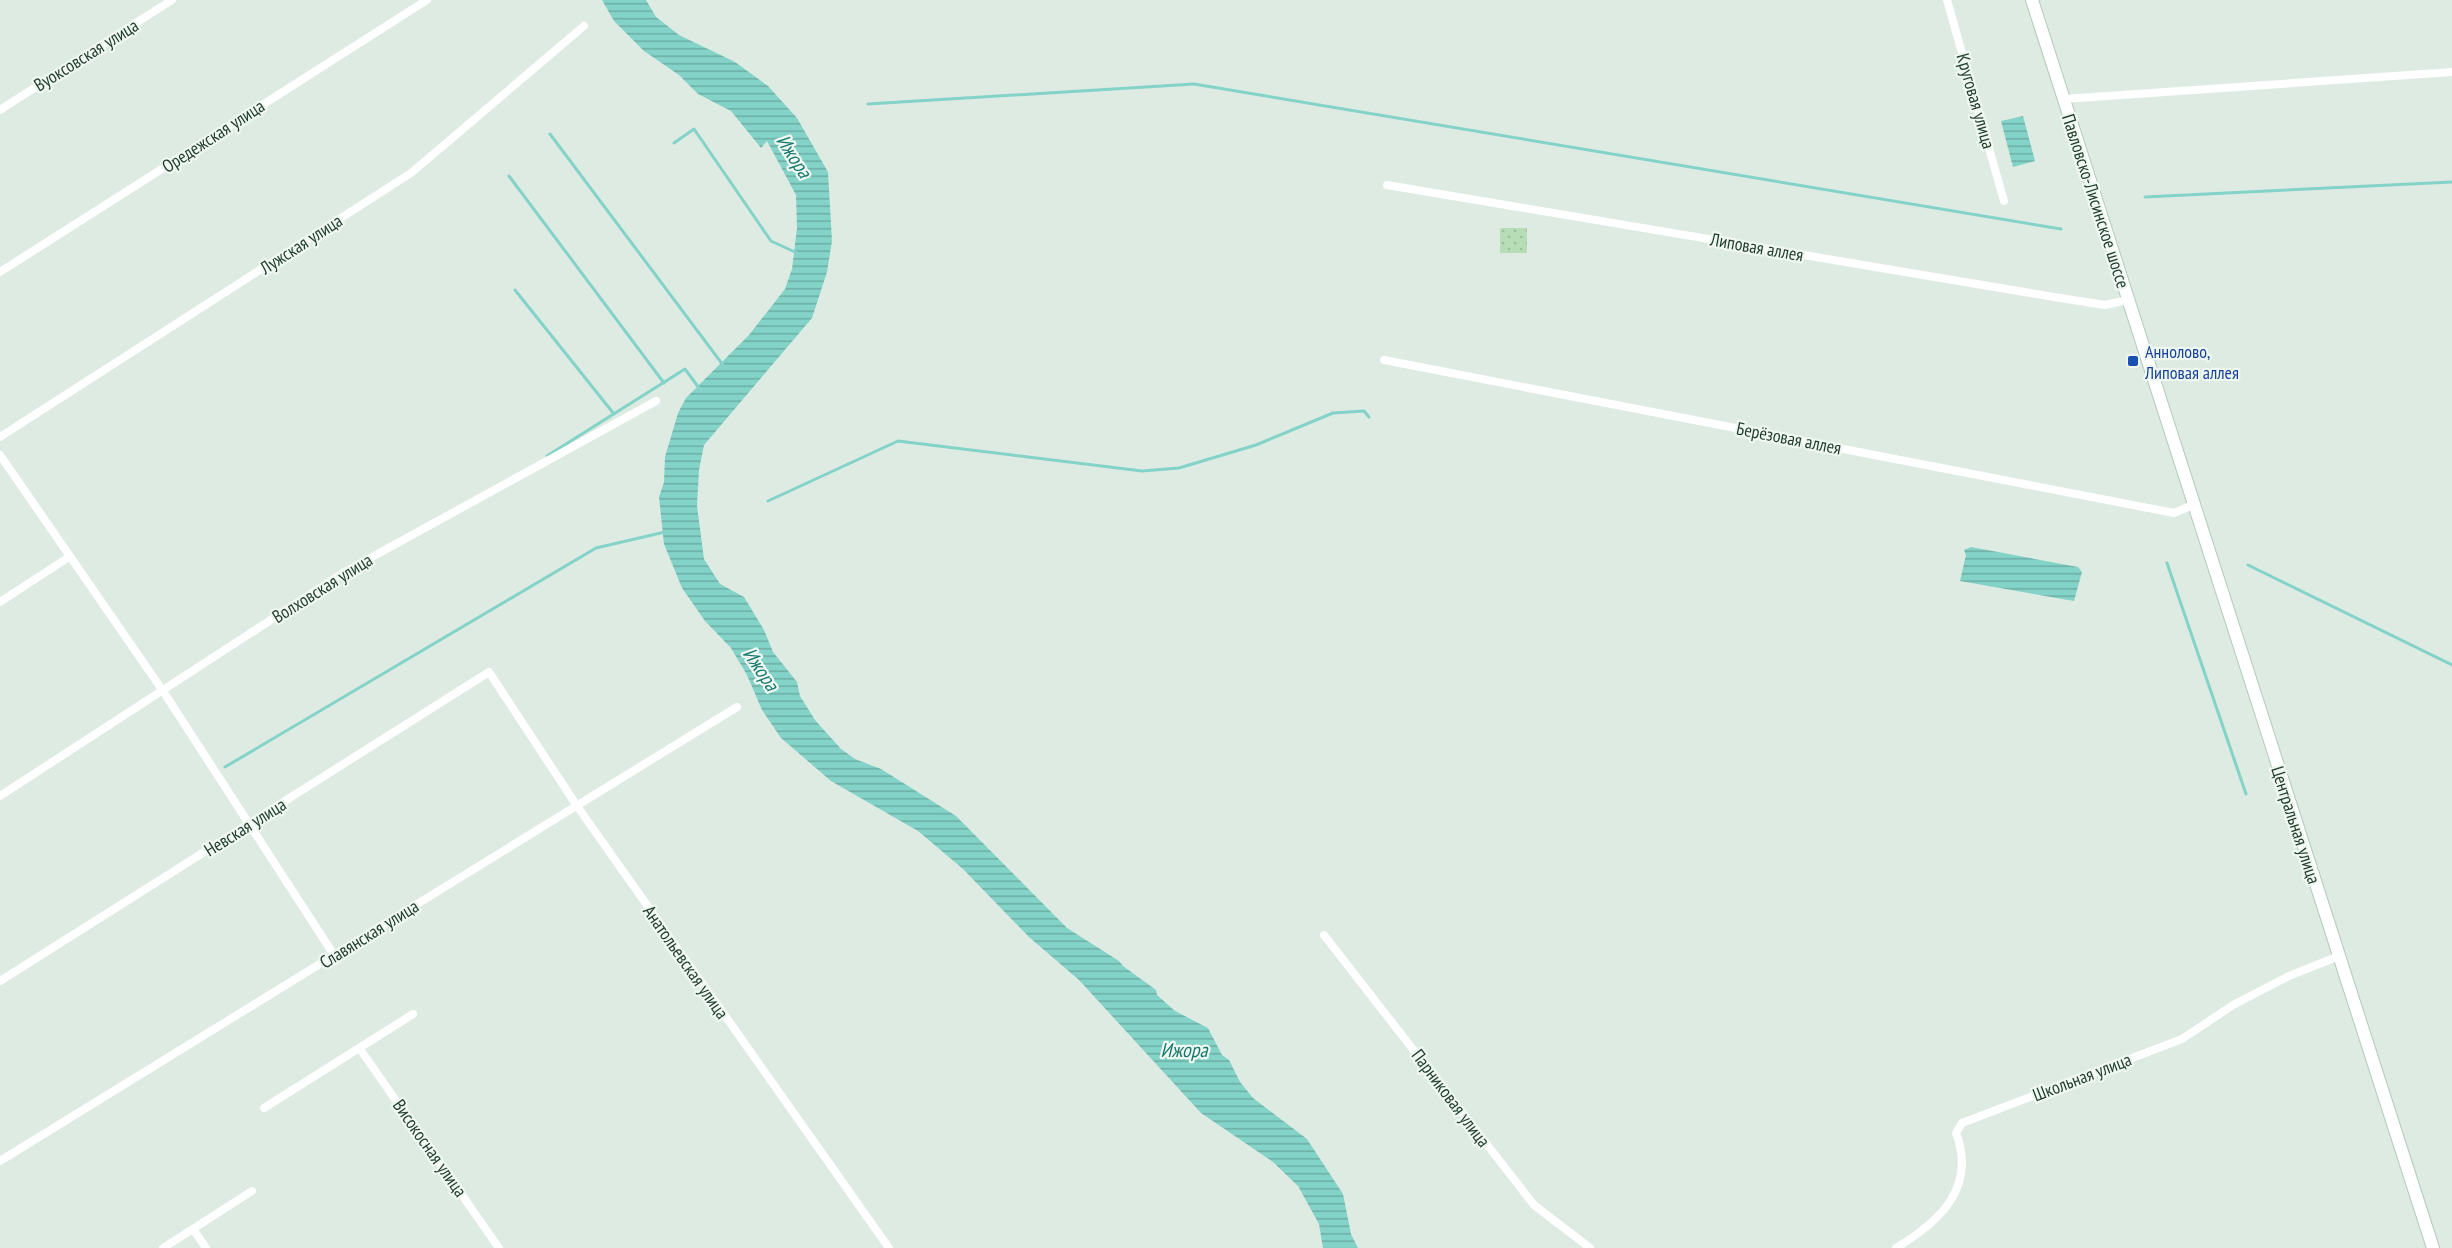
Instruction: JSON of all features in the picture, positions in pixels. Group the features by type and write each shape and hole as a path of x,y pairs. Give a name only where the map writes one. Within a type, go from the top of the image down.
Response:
{"main road":[{"name":"Павловско-Лисинское шоссе","path":"2032,0 2161,401"},
{"name":"Центральная улица","path":"2161,401 2433,1248"}],"street":[{"name":"Вуоксовская улица","path":"0,110 172,0"},
{"name":"Оредежская улица","path":"0,272 427,0"},
{"name":"Круговая улица","path":"1947,0 2004,201"},
{"name":"Лужская улица","path":"0,437 411,173 584,26"},
{"path":"2064,99 2452,72"},
{"name":"Липовая аллея","path":"1387,185 2105,305 2128,300"},
{"name":"Берёзовая аллея","path":"1384,360 2174,513 2193,505"},
{"name":"Волховская улица","path":"0,796 343,573 656,401"},
{"path":"0,455 163,691 334,955"},
{"path":"0,602 69,557"},
{"name":"Анатольевская улица","path":"489,672 577,806 888,1248"},
{"name":"Невская улица","path":"0,981 489,672"},
{"name":"Славянская улица","path":"0,1161 737,707"},
{"name":"Парниковая улица","path":"1324,935 1534,1205 1590,1248"},
{"name":"Школьная улица","path":"1896,1248 1941,1215 1951,1200 1962,1167 1961,1148 1956,1133 1962,1123 2182,1039 2233,1005 2289,976 2339,956"},
{"path":"264,1108 413,1014"},
{"name":"Високосная улица","path":"360,1049 499,1248"},
{"path":"163,1248 252,1191"},
{"path":"193,1229 206,1248"}],"green space":[{"path":"1500,228 1527,228 1527,253 1500,253"}],"water":[{"name":"Ижора","path":"602,0 646,0 656,17 679,35 735,62 768,86 797,118 828,172 832,241 827,272 812,318 704,445 699,470 697,506 704,559 720,584 744,597 764,630 773,652 797,682 800,696 815,720 841,749 855,759 881,769 956,816 1067,928 1119,961 1156,990 1157,995 1175,1011 1208,1028 1222,1055 1229,1060 1240,1082 1253,1098 1307,1139 1343,1194 1351,1234 1358,1248 1323,1248 1319,1224 1298,1186 1273,1162 1201,1113 1079,980 1029,937 963,869 918,831 831,781 781,738 762,710 747,675 731,648 705,621 682,588 664,544 659,497 664,482 665,457 678,413 686,398 749,335 785,289 792,269 797,228 796,195 767,141 761,148 731,111 698,94 679,75 644,51 614,21"},
{"path":"2023,116 2035,161 2013,167 2001,121"},
{"path":"1971,547 2078,567 2082,572 2074,601 1960,581 1966,555 1964,550"}],"waterway":[{"path":"868,104 1194,84 2061,229"},
{"path":"674,143 694,129 771,241 797,253"},
{"path":"550,134 723,365"},
{"path":"509,176 664,383"},
{"path":"2145,197 2452,182"},
{"path":"515,290 614,414"},
{"path":"547,456 685,369 699,388"},
{"path":"768,501 898,441 1142,471 1179,468 1256,445 1333,413 1364,411 1369,417"},
{"path":"225,767 596,548 665,532"},
{"path":"2167,563 2246,794"},
{"path":"2248,565 2452,665"}],"place":[{"name":"Аннолово, Липовая аллея","path":"2133,361"}]}
